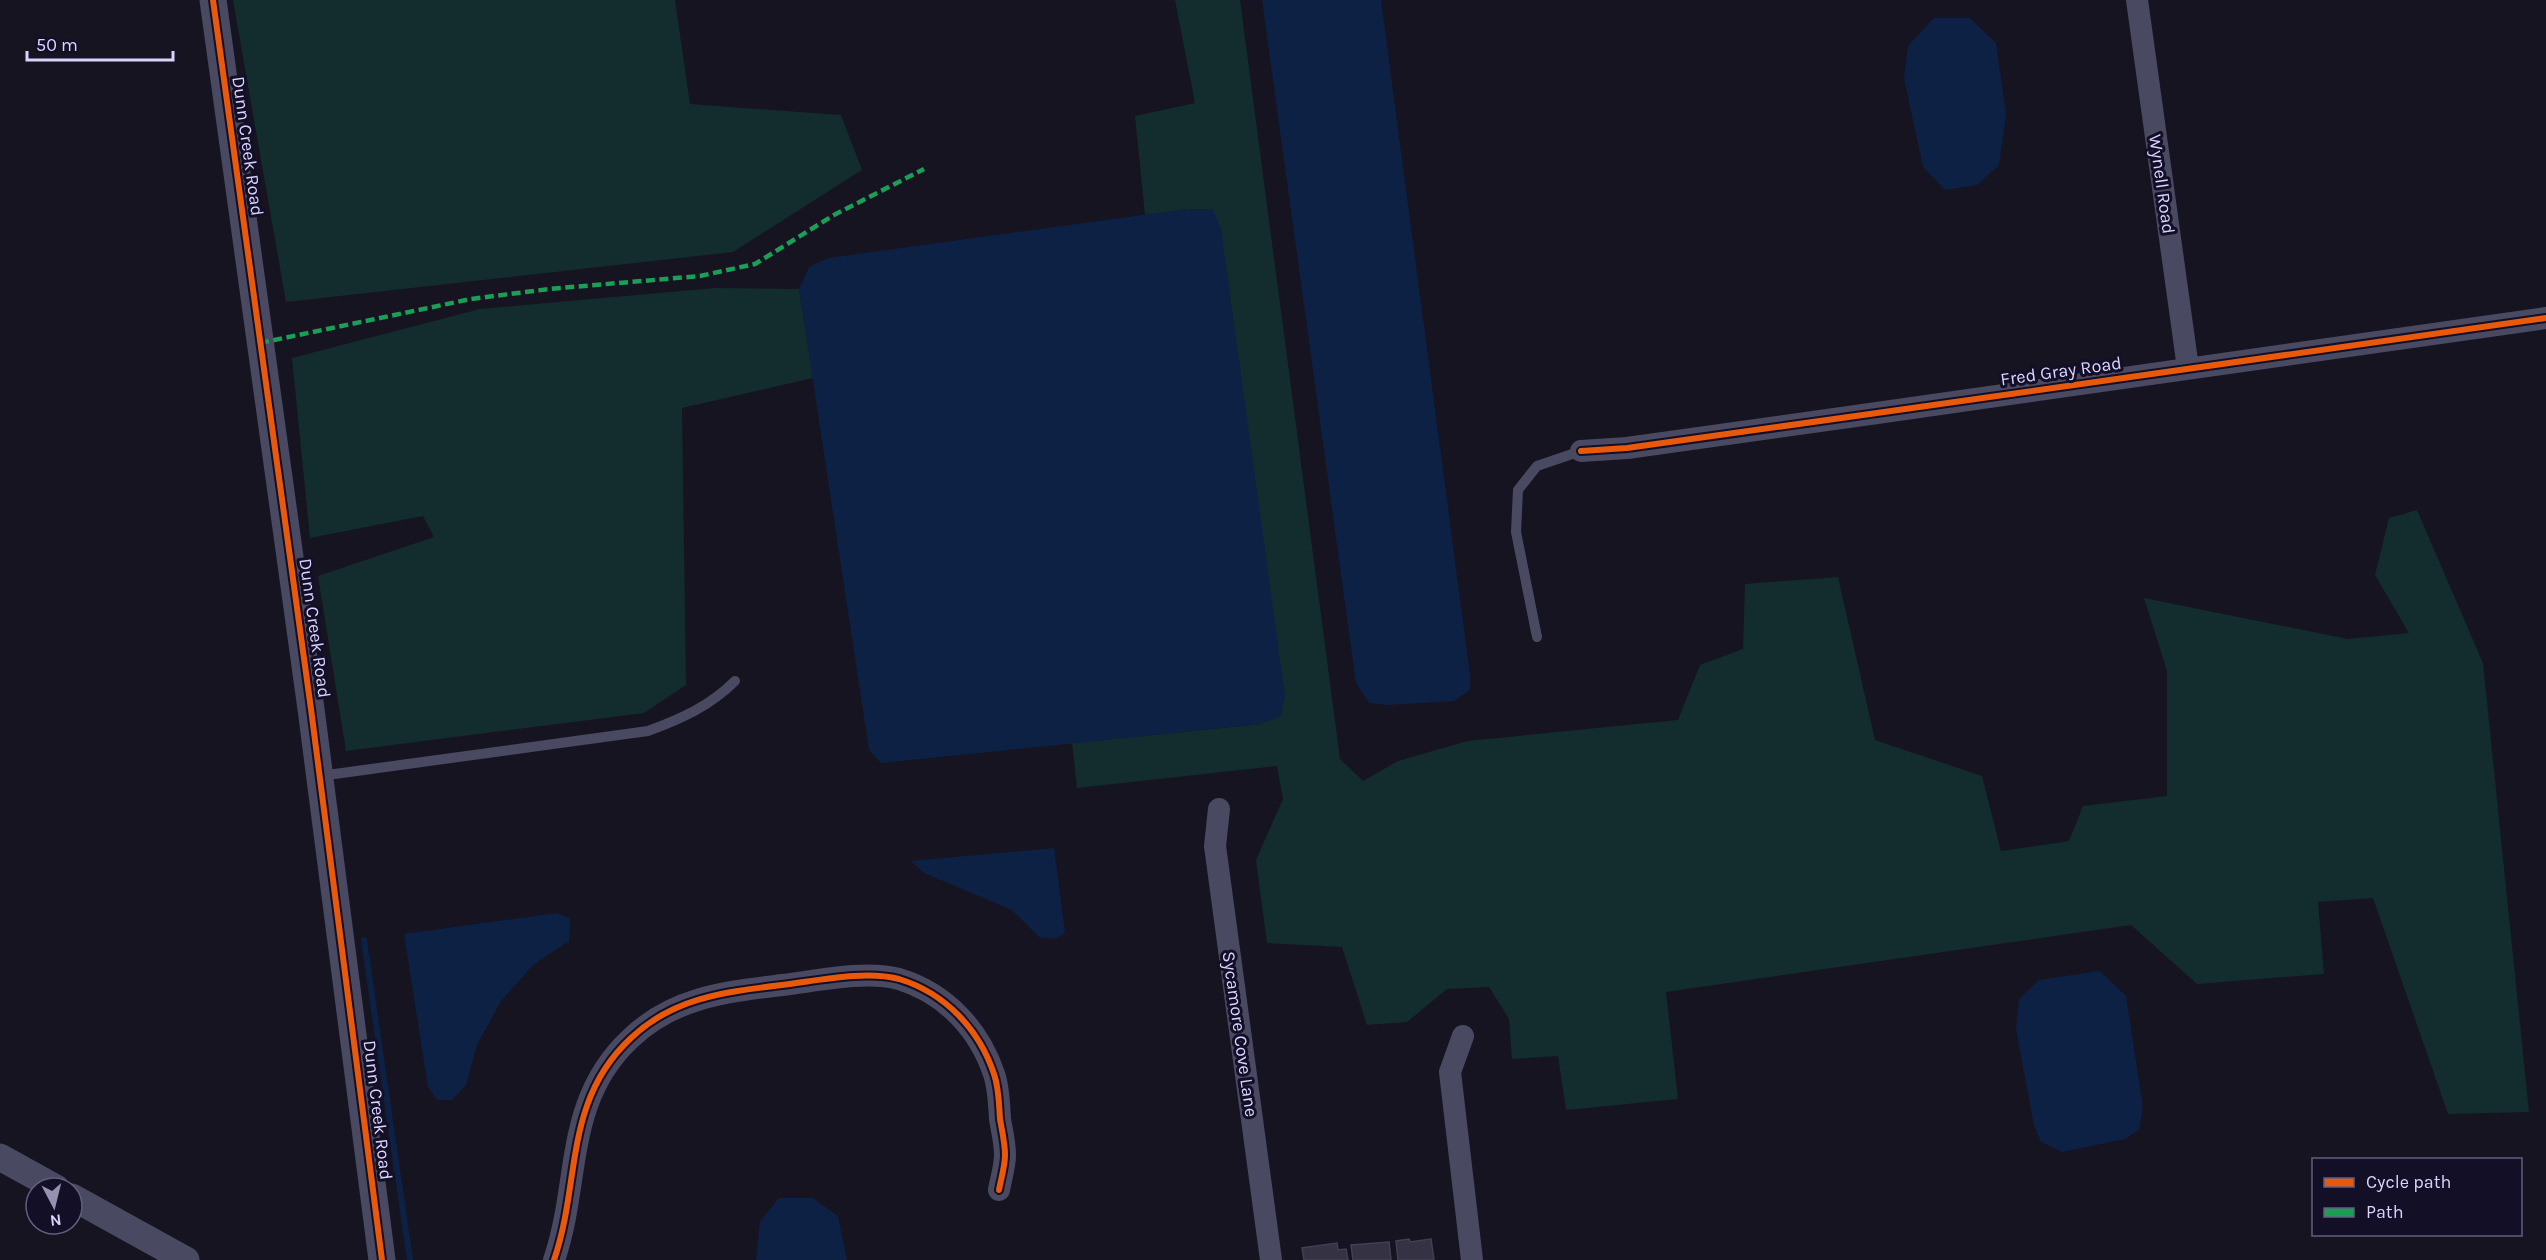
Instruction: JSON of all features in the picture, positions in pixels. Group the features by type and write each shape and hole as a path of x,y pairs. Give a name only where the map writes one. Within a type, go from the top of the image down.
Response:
{"street":[{"name":"Dunn Creek Road","path":"213,0 320,776 382,1260"},
{"name":"Wynell Road","path":"2137,0 2188,368"},
{"name":"Fred Gray Road","path":"1581,451 1650,444 2546,318"},
{"name":"Sycamore Cove Lane","path":"1219,809 1215,846 1271,1260"},
{"path":"554,1260 586,1106 601,1074 631,1038 658,1018 691,1002 719,993 861,976 898,979 930,992 961,1015 980,1041 995,1075 1005,1156 999,1190"},
{"path":"1463,1036 1450,1072 1472,1260"},
{"path":"0,1157 34,1176"},
{"path":"84,1204 186,1260"}],"lane":[{"path":"1537,637 1516,532 1518,490 1537,466 1581,451"},
{"path":"320,776 648,731 692,713 719,697 735,681"}],"green space":[{"path":"233,0 675,0 690,104 841,115 862,170 733,252 286,302"},
{"path":"1175,0 1240,0 1340,759 1363,781 1398,761 1467,741 1678,720 1700,665 1743,649 1745,584 1838,577 1875,740 1982,776 2001,851 2069,841 2083,806 2167,796 2167,671 2144,598 2348,639 2409,633 2375,575 2389,518 2417,510 2483,663 2529,1112 2448,1114 2373,898 2318,902 2324,974 2197,984 2131,925 1666,992 1678,1099 1566,1110 1558,1056 1512,1059 1509,1019 1489,987 1447,989 1407,1022 1367,1025 1342,947 1267,943 1256,860 1283,799 1277,766 1077,788 1072,743 1261,724 1187,209 1145,215 1135,116 1195,103"},
{"path":"715,288 799,289 813,378 682,408 686,685 644,713 346,751 318,576 434,537 423,516 310,538 292,358 480,309"}],"water":[{"path":"1262,0 1381,0 1470,675 1470,690 1454,701 1388,705 1369,703 1356,683"},
{"path":"1934,18 1970,18 1996,43 2006,115 1999,165 1977,185 1945,190 1923,167 1904,78 1908,46"},
{"path":"1187,209 1213,209 1221,229 1285,696 1281,716 1261,724 881,763 869,750 799,289 809,267 828,258"},
{"path":"1054,848 1065,933 1055,939 1039,937 1012,910 924,873 911,861"},
{"path":"556,913 570,918 569,941 533,965 501,1001 477,1045 466,1085 452,1100 437,1100 428,1087 404,934"},
{"path":"2100,971 2126,996 2143,1108 2139,1130 2125,1139 2062,1152 2041,1142 2034,1126 2016,1029 2019,999 2039,980"},
{"path":"779,1198 813,1198 838,1216 847,1260 756,1260 760,1221"}],"building":[{"path":"1409,1239 1410,1242 1431,1239 1434,1260 1398,1260 1396,1241"},
{"path":"1389,1242 1391,1260 1353,1260 1351,1245"},
{"path":"1337,1243 1338,1250 1346,1249 1348,1260 1304,1260 1302,1248"}],"waterway":[{"path":"364,940 410,1260"}],"marked path":[{"path":"260,343 471,299 549,289 700,276 755,264 834,215 924,169"}],"cycle path":[{"path":"213,0 311,709 382,1260"},
{"path":"1581,451 1627,448 2546,318"},
{"path":"554,1260 562,1231 584,1115 594,1088 609,1062 631,1038 665,1013 702,999 741,990 840,977 871,976 899,979 916,985 945,1003 958,1015 979,1042 996,1079 1005,1150 999,1190"}]}
